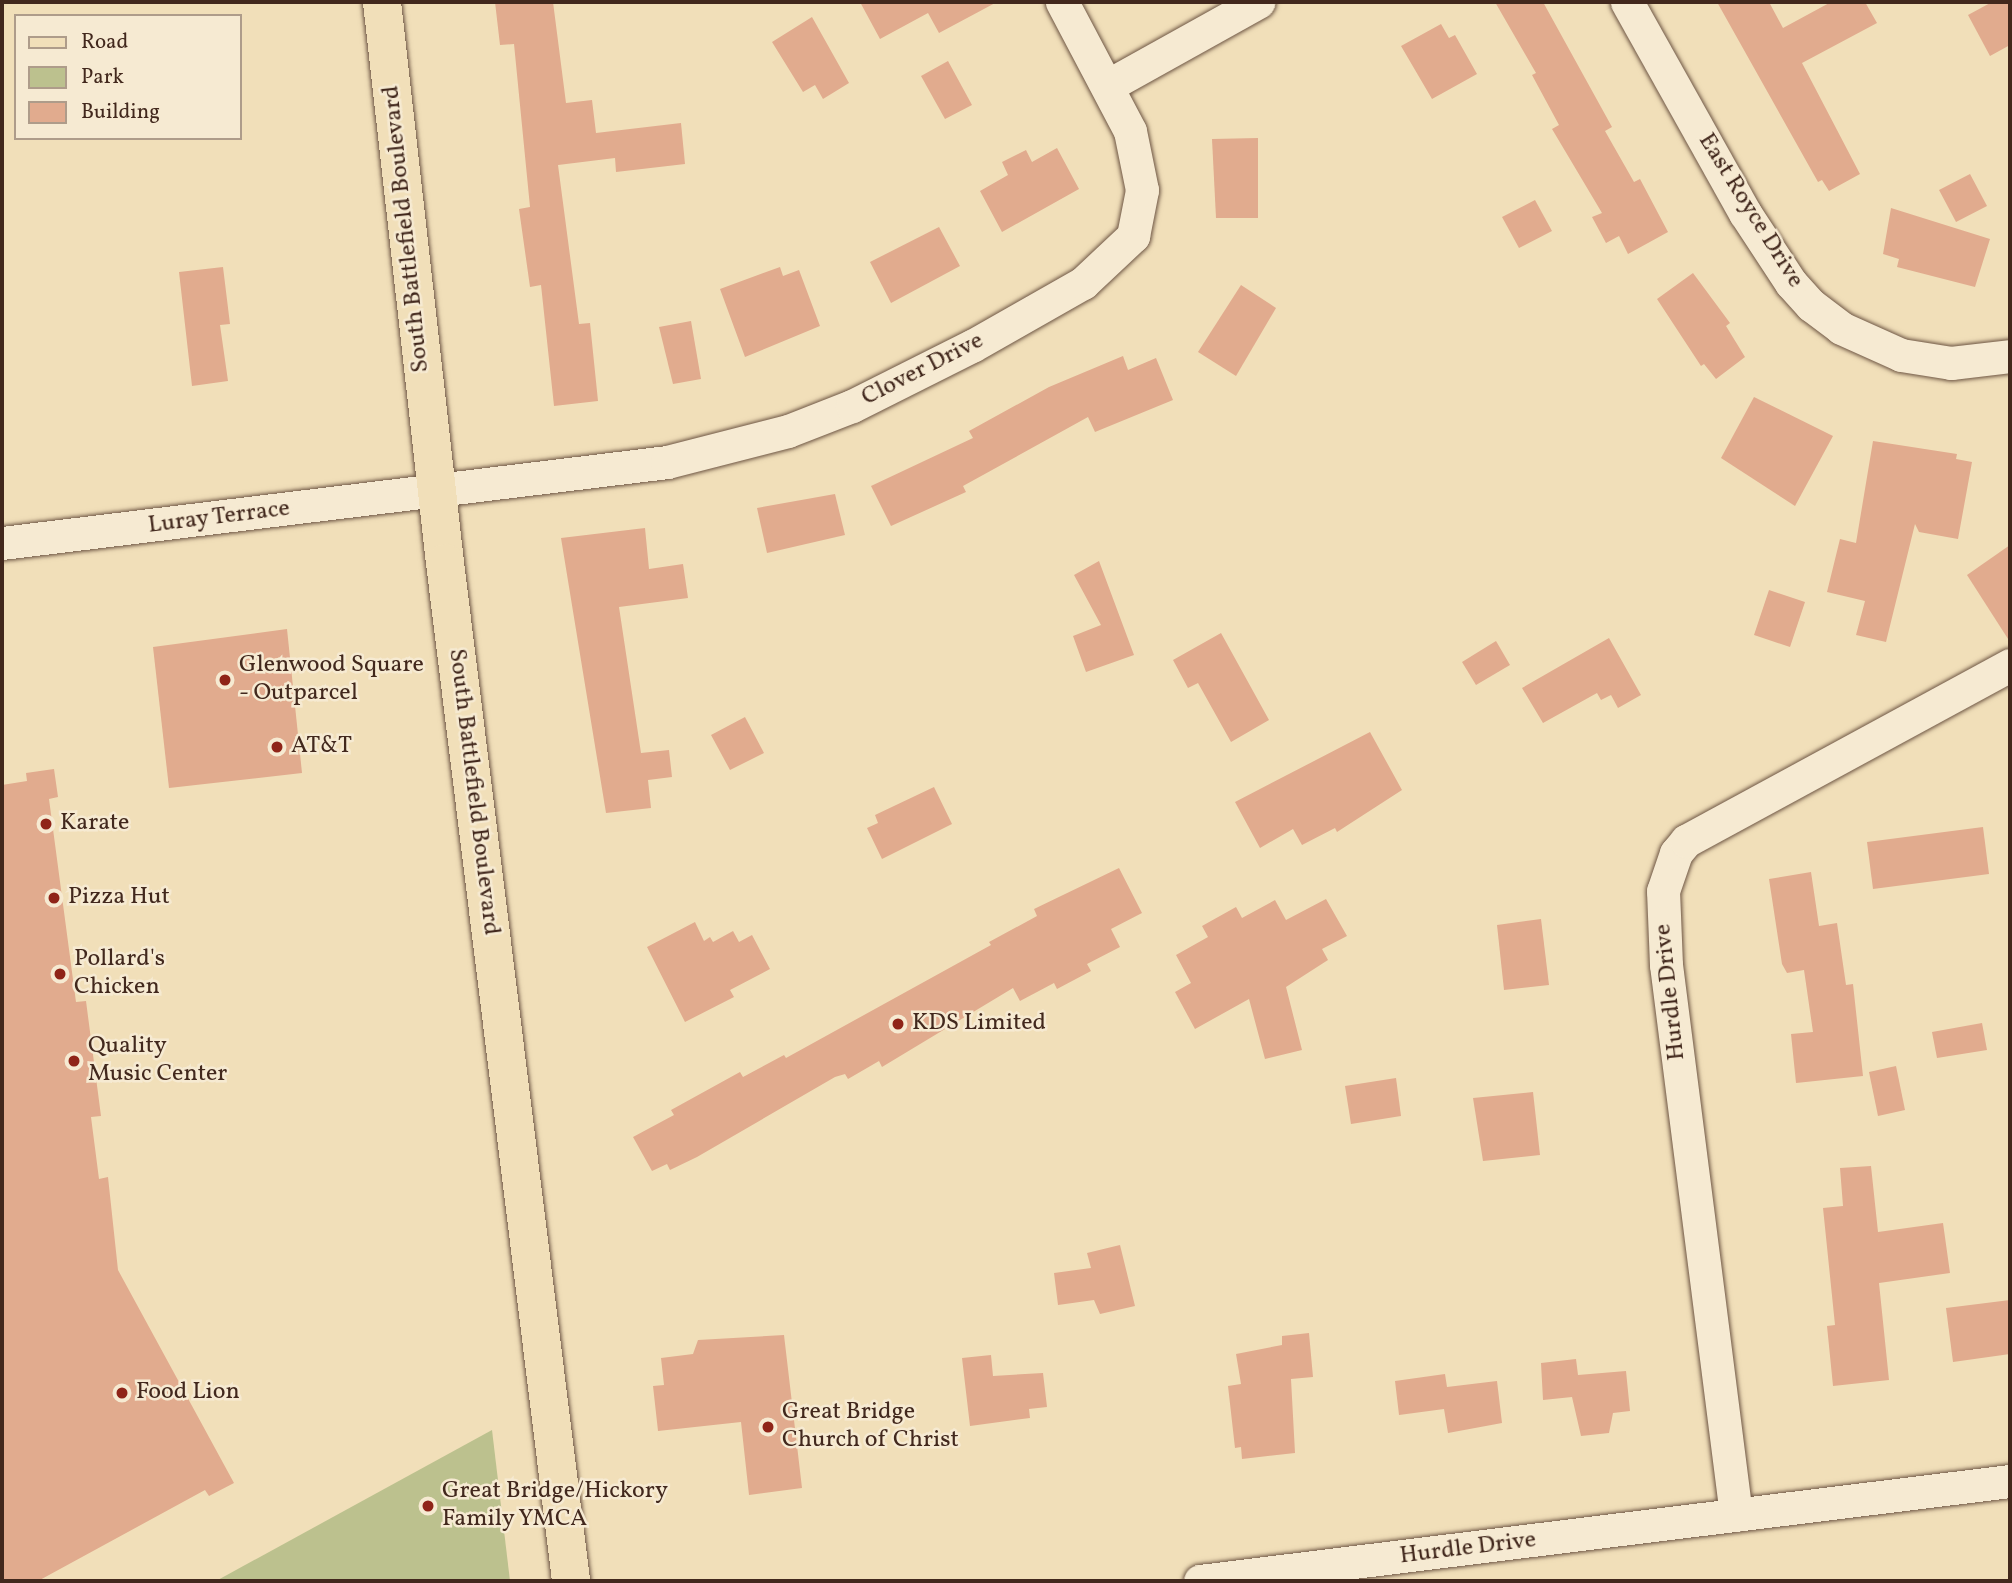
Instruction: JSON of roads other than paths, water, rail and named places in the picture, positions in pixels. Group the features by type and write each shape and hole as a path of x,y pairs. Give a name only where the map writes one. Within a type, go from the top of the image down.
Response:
{"main road":[{"name":"South Battlefield Boulevard","path":"382,2 437,492 571,1581"}],"street":[{"name":"Clover Drive","path":"437,492 667,462 745,446 852,406 972,346 1083,283 1107,265 1133,236 1140,209 1137,156 1109,85 1062,2"},
{"path":"1109,85 1258,2"},
{"name":"East Royce Drive","path":"1627,2 1745,213 1791,283 1811,305 1841,328 1900,355 1951,363 2010,356"},
{"name":"Luray Terrace","path":"2,543 437,492"},
{"name":"Hurdle Drive","path":"1736,1515 1666,965 1663,891 1676,853 1686,841 2010,665"},
{"name":"Hurdle Drive","path":"1200,1581 2010,1481"}],"place":[{"name":"Glenwood Square - Outparcel","path":"225,680"},
{"name":"AT&T","path":"277,747"},
{"name":"Karate","path":"46,824"},
{"name":"Pizza Hut","path":"54,898"},
{"name":"Pollard's Chicken","path":"60,974"},
{"name":"KDS Limited","path":"898,1024"},
{"name":"Quality Music Center","path":"74,1061"},
{"name":"Food Lion","path":"122,1393"},
{"name":"Great Bridge Church of Christ","path":"768,1427"},
{"name":"Great Bridge/Hickory Family YMCA","path":"428,1506"}]}
